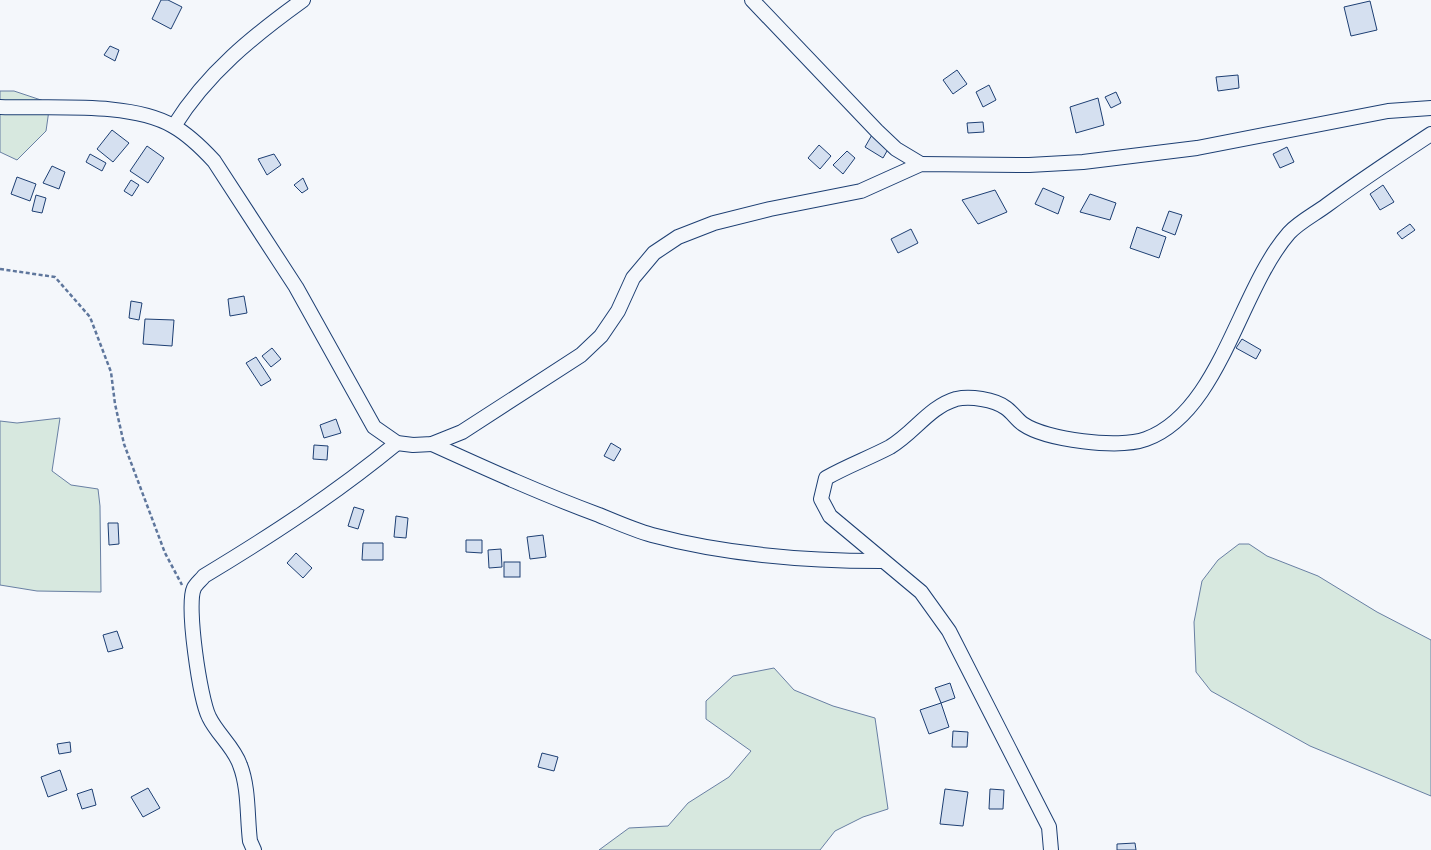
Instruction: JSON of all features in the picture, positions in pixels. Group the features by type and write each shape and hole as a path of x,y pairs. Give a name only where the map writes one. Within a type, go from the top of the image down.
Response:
{"street":[{"path":"174,126 206,81 235,53 303,0"},
{"path":"752,0 877,131 896,149 921,164"},
{"path":"0,108 114,110 154,118 174,126 199,145 214,161 296,287 374,427 397,443 432,444 571,505 650,535 699,547 815,561 881,561"},
{"path":"432,444 469,428 581,355 601,336 618,311 633,278 654,253 678,237 723,221 861,191 921,164 1029,165 1083,162 1197,148 1388,111 1431,108"},
{"path":"1051,850 1049,827 949,631 920,592 830,516 821,498 826,478 890,446 934,410 958,399 985,399 1005,407 1024,425 1056,437 1099,444 1145,439 1178,419 1204,388 1219,361 1264,266 1290,232 1378,168 1431,134"},
{"path":"254,850 250,841 240,763 208,716 194,643 191,602 194,588 204,576 291,523 356,477 397,443"}],"path":[{"path":"0,269 55,277 90,317 111,372 115,404 124,444 165,553 191,602"}],"shaded area":[{"path":"0,91 14,91 50,103 46,131 17,160 0,152"},
{"path":"60,418 52,471 71,485 98,489 100,506 101,592 37,591 0,585 0,421 17,423"},
{"path":"1239,544 1249,544 1267,556 1318,576 1377,612 1431,640 1431,796 1310,746 1211,691 1196,672 1194,622 1202,581 1218,560"},
{"path":"774,668 794,690 833,706 875,718 888,809 863,817 835,831 820,850 599,850 629,828 668,826 688,803 729,777 751,751 706,719 706,701 733,676"}],"building":[{"path":"161,0 168,0 182,7 171,29 152,19"},
{"path":"1370,1 1377,30 1351,36 1344,7"},
{"path":"110,46 119,50 115,61 104,55"},
{"path":"957,70 967,84 953,94 943,80"},
{"path":"1238,75 1239,88 1218,91 1216,77"},
{"path":"989,85 996,100 983,107 976,92"},
{"path":"1116,92 1121,103 1111,108 1105,97"},
{"path":"1098,98 1104,125 1076,133 1070,107"},
{"path":"983,122 984,132 968,133 967,123"},
{"path":"112,130 129,143 113,162 97,149"},
{"path":"873,133 891,144 883,158 865,147"},
{"path":"819,145 831,156 820,169 808,158"},
{"path":"147,146 164,158 148,183 130,171"},
{"path":"1287,147 1294,162 1280,168 1273,154"},
{"path":"847,151 855,158 843,174 833,165"},
{"path":"90,154 106,163 102,171 86,162"},
{"path":"274,154 281,165 267,175 258,159"},
{"path":"52,166 65,172 59,189 43,183"},
{"path":"17,177 36,184 30,201 11,194"},
{"path":"303,178 308,189 302,193 294,185"},
{"path":"131,180 139,185 132,196 124,191"},
{"path":"1383,185 1394,202 1380,210 1370,194"},
{"path":"1043,188 1064,197 1058,214 1035,204"},
{"path":"995,190 1007,212 978,224 962,200"},
{"path":"1090,194 1116,203 1110,220 1080,212"},
{"path":"36,195 46,198 42,213 32,211"},
{"path":"1169,211 1182,215 1175,235 1162,230"},
{"path":"1410,224 1415,230 1402,239 1397,233"},
{"path":"1137,227 1166,237 1159,258 1130,248"},
{"path":"911,229 918,243 898,253 891,239"},
{"path":"244,296 247,313 230,316 228,299"},
{"path":"131,301 142,303 139,320 129,318"},
{"path":"145,319 174,320 172,346 143,344"},
{"path":"1242,339 1261,350 1256,359 1236,348"},
{"path":"272,348 281,359 271,367 262,356"},
{"path":"256,357 271,380 261,386 246,363"},
{"path":"336,419 341,433 324,438 320,425"},
{"path":"611,443 621,449 614,461 604,456"},
{"path":"314,445 328,446 327,460 313,459"},
{"path":"354,507 364,510 358,529 348,526"},
{"path":"396,516 408,518 406,538 394,537"},
{"path":"108,523 118,523 119,544 109,545"},
{"path":"543,535 546,557 530,559 527,537"},
{"path":"466,540 482,540 482,553 466,552"},
{"path":"363,543 383,543 383,560 362,560"},
{"path":"501,549 502,567 489,568 488,550"},
{"path":"296,553 312,568 303,578 287,563"},
{"path":"504,562 520,562 520,577 504,577"},
{"path":"117,631 123,648 108,652 103,635"},
{"path":"950,683 955,698 941,703 935,688"},
{"path":"941,703 949,727 929,734 920,710"},
{"path":"953,731 968,732 967,747 952,747"},
{"path":"70,742 71,752 59,754 57,744"},
{"path":"542,753 558,757 554,771 538,767"},
{"path":"60,770 67,790 48,797 41,777"},
{"path":"148,788 160,808 143,817 131,797"},
{"path":"92,789 96,805 82,809 77,794"},
{"path":"945,789 968,792 963,826 940,824"},
{"path":"990,789 1004,790 1003,809 989,809"},
{"path":"1135,843 1136,850 1117,850 1117,844"}]}
